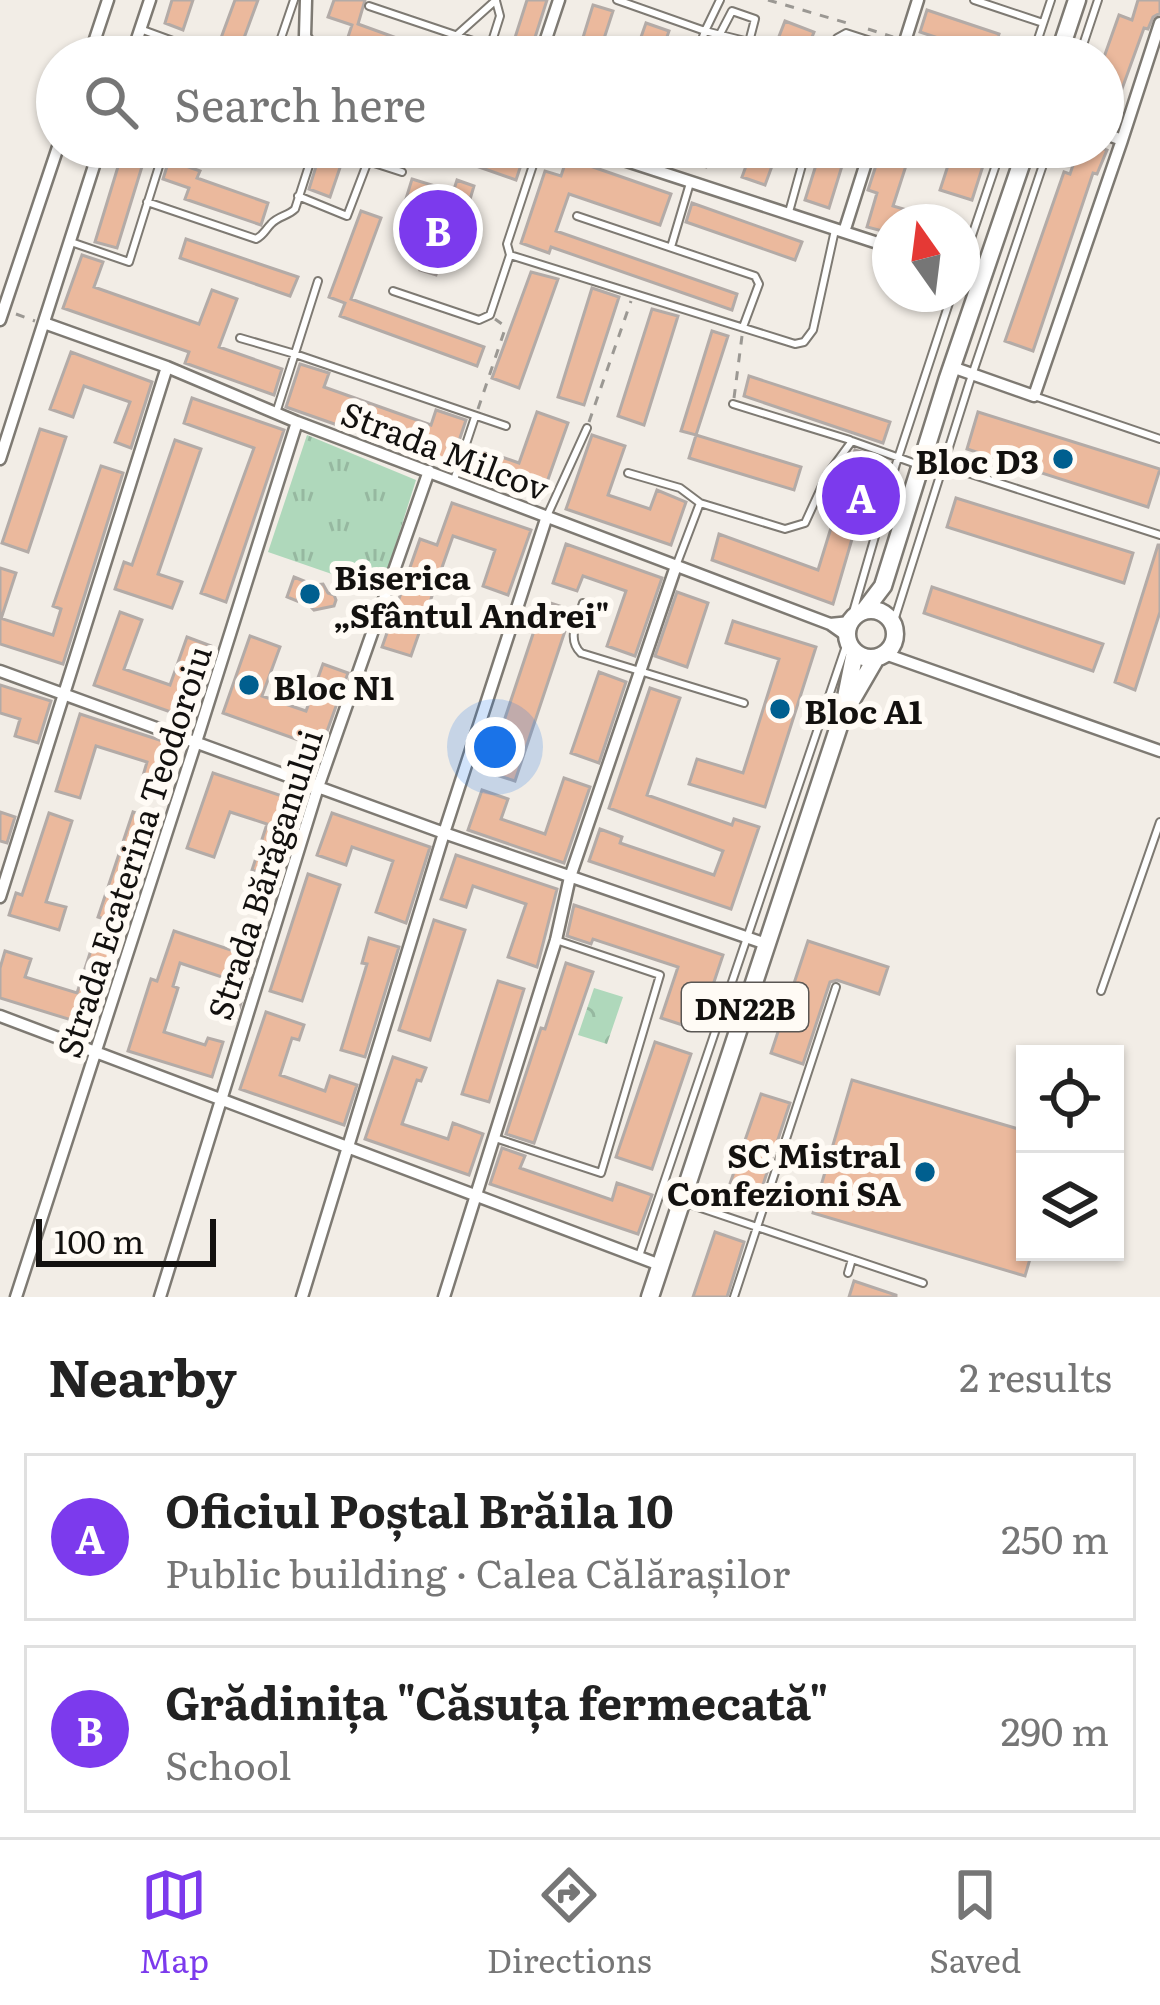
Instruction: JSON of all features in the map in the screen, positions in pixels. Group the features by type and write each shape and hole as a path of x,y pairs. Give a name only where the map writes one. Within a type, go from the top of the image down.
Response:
{"main road":[{"path":"1065,36 1077,0"},
{"name":"DN22B","path":"650,1297 842,717 853,630 883,586 1020,168"},
{"name":"DN22B","path":"842,717 895,637 883,586"},
{"path":"880,656 869,658 853,630 878,611 891,621"}],"street":[{"path":"96,36 108,0"},
{"path":"138,36 150,0"},
{"path":"304,36 306,0"},
{"path":"547,36 559,0"},
{"path":"906,36 918,0"},
{"path":"1124,134 1160,23"},
{"path":"1,312 51,168"},
{"path":"0,459 93,168"},
{"path":"644,168 872,241"},
{"path":"840,231 863,168"},
{"path":"952,367 1034,396 1112,168"},
{"name":"Strada Milcov","path":"44,323 853,630"},
{"path":"0,897 5,864 167,367"},
{"name":"Strada Ecaterina Teodoroiu","path":"16,1297 297,422"},
{"name":"Strada Bărăganului","path":"160,1297 318,787 429,471"},
{"path":"302,1297 443,833 547,515"},
{"path":"444,1297 556,940 570,877 676,566"},
{"path":"880,656 1160,751"},
{"path":"0,671 443,833 766,944"},
{"path":"0,1016 660,1265"}],"lane":[{"path":"282,36 293,0"},
{"path":"457,35 496,0 500,16 496,36"},
{"path":"616,0 727,36"},
{"path":"703,36 720,0"},
{"path":"974,0 1043,22"},
{"path":"1039,36 1051,0"},
{"path":"1086,36 1098,0"},
{"path":"369,6 460,36"},
{"path":"720,34 732,11 755,19 751,36"},
{"path":"140,28 161,36"},
{"path":"68,241 129,262 158,168"},
{"path":"147,202 256,239 295,209 308,168"},
{"path":"298,196 347,215 365,168"},
{"path":"390,168 402,172"},
{"path":"393,291 479,320 490,315 532,168"},
{"path":"656,172 657,168"},
{"path":"788,215 801,168"},
{"path":"980,214 995,168"},
{"path":"891,621 1042,168"},
{"path":"671,247 689,183"},
{"path":"577,216 755,276 759,284 742,328"},
{"path":"510,255 795,344 809,338 813,330 840,231"},
{"path":"276,413 318,281"},
{"path":"639,1258 853,630 898,457 946,312"},
{"path":"240,338 506,426"},
{"path":"1034,396 1160,439"},
{"path":"733,404 920,465"},
{"path":"454,480 476,417"},
{"path":"547,515 586,428"},
{"path":"628,473 680,488 700,503 795,528 806,523 827,475 852,441"},
{"path":"943,465 1160,535"},
{"path":"676,566 700,503"},
{"path":"584,603 572,640 581,653 744,703"},
{"path":"1101,991 1160,822"},
{"path":"494,1138 601,1173 660,975 556,940"},
{"path":"734,1297 836,987"},
{"path":"682,1202 923,1283"},
{"path":"848,1273 852,1259"}],"path":[{"path":"768,0 864,36"},
{"path":"586,428 634,294"},
{"path":"1,312 44,323"},
{"path":"476,417 504,332 490,315"},
{"path":"733,404 742,328"}],"green space":[{"path":"307,435 416,480 381,591 268,552"},
{"path":"594,988 623,997 607,1044 578,1035"}],"building":[{"path":"172,0 193,0 183,30 165,23"},
{"path":"235,0 258,0 245,36 222,36"},
{"path":"334,0 365,0 358,24 391,36 348,36 352,25 328,17"},
{"path":"527,0 547,0 535,36 516,36"},
{"path":"1138,0 1160,0 1160,13 1144,28 1124,83 1124,36 1112,36 1119,15 1132,20"},
{"path":"593,5 613,11 605,36 583,36"},
{"path":"927,10 999,34 932,36 920,32"},
{"path":"785,21 814,32 812,36 779,36"},
{"path":"646,23 669,31 667,36 641,36"},
{"path":"118,168 142,168 117,248 95,242"},
{"path":"166,168 200,171 197,178 268,203 261,225 185,199 189,188 163,179"},
{"path":"316,168 340,168 330,197 309,189"},
{"path":"482,168 520,168 516,180"},
{"path":"564,168 596,168 671,194 660,225 569,194 556,231 737,294 732,310 551,247 549,253 521,243 545,171 561,176"},
{"path":"745,168 771,168 765,185 742,177"},
{"path":"815,168 841,168 829,208 805,200"},
{"path":"875,168 905,168 894,204 874,204 877,193 868,190"},
{"path":"947,168 982,168 972,200 940,190"},
{"path":"1072,168 1100,168 1093,173 1033,351 1005,341 1064,172 1070,174"},
{"path":"412,179 435,186 429,206 447,211 457,180 474,186 453,257 443,254 436,275 420,270 431,234 398,225"},
{"path":"692,203 802,242 795,260 686,222"},
{"path":"361,211 381,218 351,299 484,347 477,366 340,316 345,303 329,297"},
{"path":"186,239 298,277 290,296 180,258"},
{"path":"82,255 103,262 94,287 199,324 212,290 237,299 219,347 282,369 274,395 185,363 189,352 63,308"},
{"path":"531,272 558,279 519,388 492,378"},
{"path":"592,288 619,297 584,405 558,397"},
{"path":"652,309 678,316 644,425 618,416"},
{"path":"712,331 728,336 696,435 681,431"},
{"path":"71,352 152,382 131,448 115,442 130,402 84,386 73,417 50,409"},
{"path":"300,364 329,373 324,387 431,425 436,410 466,420 451,465 286,407"},
{"path":"749,376 890,422 883,443 744,396"},
{"path":"192,398 284,430 226,602 201,593 254,448 184,423"},
{"path":"537,412 568,423 541,499 465,472 473,447 519,463"},
{"name":"Bloc D3","path":"978,412 1160,469 1148,507 967,449"},
{"path":"40,429 66,437 28,552 2,543"},
{"path":"592,435 625,446 608,495 650,509 657,490 686,502 671,545 566,509"},
{"path":"696,435 801,467 794,490 689,458"},
{"path":"175,440 201,449 158,574 182,582 172,608 115,589 124,562 132,565"},
{"path":"855,450 876,457 833,604 712,560 719,534 818,570"},
{"path":"101,466 123,473 63,664 0,644 0,618 53,635 61,609 53,606"},
{"path":"956,498 1133,553 1124,583 947,527"},
{"path":"452,503 531,530 508,595 483,586 495,550 453,536 411,656 382,647 420,539 437,545"},
{"path":"566,544 662,578 635,656 607,646 626,591 583,576 577,591 553,583"},
{"path":"1158,545 1160,612 1135,690 1115,682"},
{"path":"0,568 16,573 2,616 0,615"},
{"name":"Biserica „Sfântul Andrei\"","path":"294,577 304,581 303,586 323,584 334,595 334,606 314,610 299,595 297,601 287,597"},
{"path":"932,587 1103,644 1093,671 924,613"},
{"path":"677,592 708,603 687,667 655,656"},
{"path":"544,601 572,610 515,781 487,772"},
{"path":"120,612 142,620 124,669 170,685 187,637 211,646 185,717 94,685"},
{"name":"Bloc A1","path":"733,621 816,647 765,807 689,784 697,759 743,773 779,659 726,643"},
{"name":"Bloc N1","path":"250,636 280,647 262,696 306,711 323,664 348,673 321,748 223,713"},
{"path":"599,672 626,682 599,763 571,753"},
{"path":"0,685 51,701 38,743 15,736 20,719 0,713"},
{"path":"650,688 680,698 647,795 732,825 734,819 759,827 731,909 589,861 600,829 622,837 620,843 714,875 723,851 609,808"},
{"path":"80,714 181,747 169,788 142,779 147,762 96,746 80,798 56,791"},
{"path":"213,773 303,803 279,879 252,870 267,824 230,812 214,857 187,848"},
{"path":"564,778 590,787 564,863 468,830 482,790 508,799 501,819 545,834"},
{"path":"0,812 15,817 7,843 0,841"},
{"path":"133,812 160,821 125,926 98,917"},
{"path":"49,813 72,821 46,902 66,907 59,930 9,915 16,893 22,895"},
{"path":"332,813 430,847 406,923 376,912 393,861 352,847 346,865 317,855"},
{"path":"456,855 557,889 537,967 508,957 526,904 473,886 466,907 441,899"},
{"path":"308,874 340,885 302,1001 270,991"},
{"path":"574,905 723,955 698,1030 661,1018 678,967 593,939 591,944 567,936"},
{"path":"434,920 465,930 430,1040 399,1030"},
{"path":"174,931 255,958 235,1022 213,1015 225,978 180,963 173,986 178,988 164,1032 205,1045 208,1038 223,1042 212,1077 128,1051 151,979 157,981"},
{"path":"369,938 399,947 365,1057 341,1050 367,964 362,963"},
{"path":"94,941 116,948 91,1026 0,998 5,951 31,959 25,977 77,993"},
{"path":"808,941 888,967 879,994 837,980 830,982 803,1064 771,1053"},
{"path":"566,963 593,972 534,1143 506,1134"},
{"path":"498,981 524,989 489,1102 462,1094"},
{"path":"266,1012 304,1025 299,1040 292,1038 280,1075 325,1091 330,1076 357,1085 344,1125 240,1089"},
{"path":"655,1042 691,1054 652,1169 616,1157"},
{"path":"393,1057 426,1068 402,1124 448,1139 453,1123 483,1134 469,1175 365,1139"},
{"name":"SC Mistral Confezioni SA","path":"852,1080 1016,1128 1016,1261 1029,1261 1025,1276 813,1213"},
{"path":"761,1094 790,1103 755,1209 725,1198"},
{"path":"502,1148 525,1156 520,1168 612,1200 617,1183 652,1195 638,1234 490,1184"},
{"path":"715,1232 744,1242 727,1297 693,1297"},
{"path":"854,1281 896,1295 896,1297 849,1297"}],"place":[{"name":"Grădinița \"Căsuța fermecată\"","path":"438,229"},
{"name":"Bloc D3","path":"1063,459"},
{"name":"Oficiul Poștal Brăila 10","path":"861,496"},
{"name":"Biserica „Sfântul Andrei\"","path":"310,594"},
{"name":"Bloc N1","path":"249,685"},
{"name":"Bloc A1","path":"780,709"},
{"name":"SC Mistral Confezioni SA","path":"925,1172"}]}
